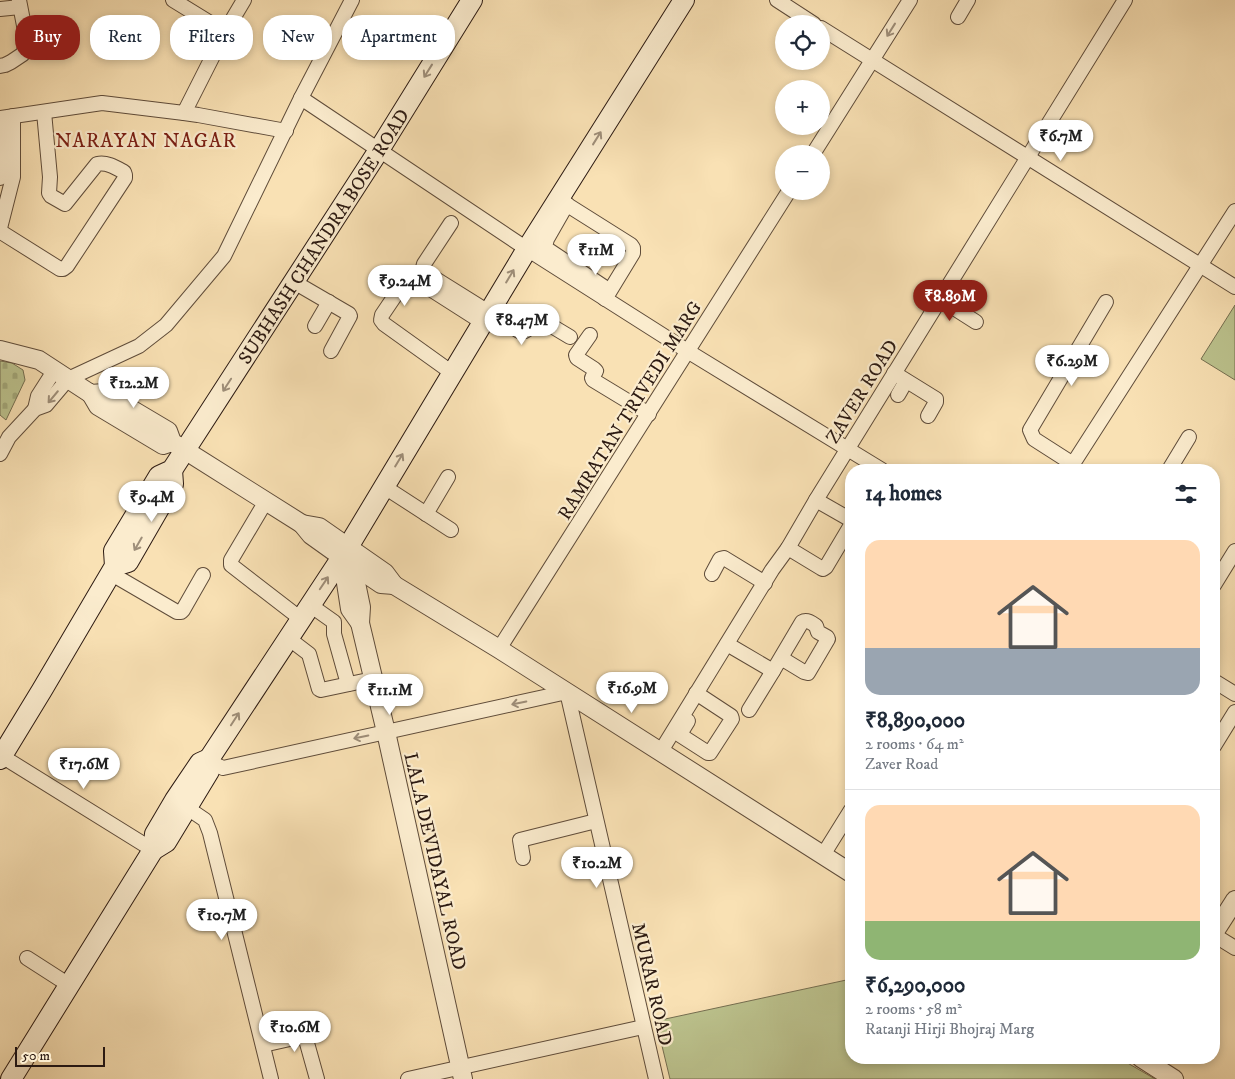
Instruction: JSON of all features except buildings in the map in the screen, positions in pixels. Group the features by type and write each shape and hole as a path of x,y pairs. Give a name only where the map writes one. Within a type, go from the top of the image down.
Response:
{"main road":[{"name":"SUBHASH CHANDRA BOSE ROAD","path":"1,757 112,570 116,547 159,476 172,470 179,446 294,282 472,0"},
{"path":"11,1079 152,850 166,842 181,803 200,763 209,759 305,612 347,556 384,486 485,317 527,249 562,202 684,0"}],"street":[{"path":"173,0 197,15"},
{"path":"235,15 244,0"},
{"path":"0,454 9,437 35,410 46,405 61,375 139,346 166,325 224,256 301,98 352,0"},
{"path":"819,145 910,0"},
{"path":"958,18 968,0"},
{"name":"ZAVER ROAD","path":"661,751 687,717 700,696 726,644 788,548 1125,0"},
{"path":"786,2 803,15"},
{"path":"0,9 20,4 27,41 23,54 11,62 0,66"},
{"path":"830,34 1235,287"},
{"path":"184,113 211,60"},
{"path":"301,98 527,249 607,295"},
{"path":"5,118 102,103 198,115 286,131"},
{"path":"5,118 13,177 0,229 1,232 62,270 67,266 125,178 125,175 124,172 110,164 99,163 65,204 51,196 49,193 50,177 44,112"},
{"path":"0,178 5,118"},
{"name":"RAMRATAN TRIVEDI MARG","path":"500,649 783,200"},
{"path":"607,295 634,253 634,248 562,202 546,239 547,249 607,295 688,352 873,464"},
{"path":"1073,464 1235,211"},
{"path":"451,223 424,264 424,270 485,317"},
{"path":"452,372 381,320 382,315 410,276 485,317 519,331 525,331 541,321 570,337"},
{"path":"294,282 349,314 350,316 331,351"},
{"path":"940,299 976,322"},
{"path":"315,326 328,302"},
{"path":"1067,464 1034,439 1030,430 1106,302"},
{"path":"590,335 576,355 577,358 595,370 593,380 649,414"},
{"path":"0,350 39,360 90,394 98,406 163,445 179,446 302,524 319,527 347,556 385,573 387,585"},
{"path":"894,373 936,401 928,416"},
{"path":"898,394 906,381"},
{"path":"1173,464 1189,437"},
{"path":"426,514 448,477"},
{"path":"384,486 451,530"},
{"path":"816,500 845,517"},
{"path":"266,501 230,563 305,612 334,622 334,634 348,684"},
{"path":"788,548 823,569 845,535"},
{"path":"1220,575 1235,551"},
{"name":"LALA DEVIDAYAL ROAD","path":"347,556 350,609 360,615 462,1073"},
{"path":"712,574 720,559 724,558 765,583"},
{"path":"112,570 177,612 183,610 203,575"},
{"path":"387,585 500,649 845,869"},
{"path":"360,615 374,590 387,585"},
{"path":"288,638 310,654 318,689 321,690 373,679"},
{"path":"726,644 772,671"},
{"path":"749,710 781,658"},
{"path":"1220,685 1235,694"},
{"path":"209,759 214,764 224,768 567,692"},
{"name":"MURAR ROAD","path":"567,692 656,1079"},
{"path":"687,717 680,734 687,746 710,753 732,718 700,696"},
{"path":"1220,736 1235,712"},
{"path":"1,757 152,850"},
{"path":"181,803 205,820 210,833 275,1076"},
{"path":"823,855 845,820"},
{"path":"523,858 520,840 596,821"},
{"path":"1220,924 1235,900"},
{"path":"1220,938 1235,948"},
{"path":"27,958 69,985"},
{"path":"408,1079 462,1073 644,1027"},
{"path":"267,1044 305,1036 317,1079"},
{"path":"1150,1064 1174,1079"}],"green space":[{"path":"1235,305 1235,380 1201,359"},
{"path":"0,361 12,363 23,370 25,380 6,420 0,415"},
{"path":"845,980 845,1064 1129,1064 1155,1079 670,1079 656,1021"}],"district":[{"name":"NARAYAN NAGAR","path":"146,140"}]}
